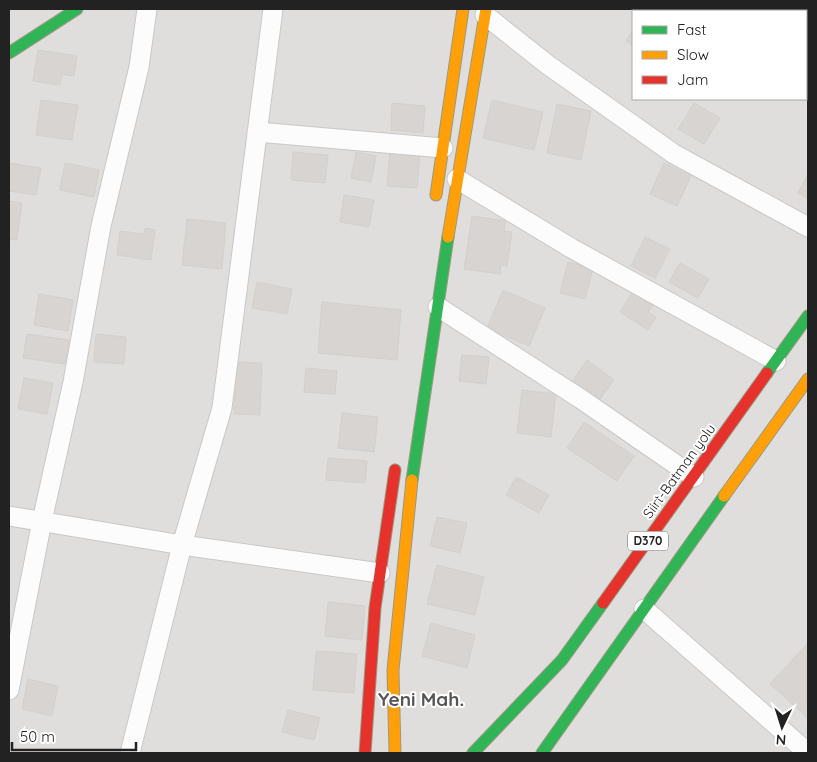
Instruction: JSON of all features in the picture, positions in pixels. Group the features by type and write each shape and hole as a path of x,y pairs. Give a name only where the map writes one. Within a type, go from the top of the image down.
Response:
{"main road":[{"path":"9,53 77,9"},
{"path":"434,208 463,9"},
{"path":"395,753 394,660 412,476 457,179 486,12"},
{"name":"Siirt-Batman yolu","path":"473,753 562,660 808,316"},
{"name":"D370","path":"542,753 808,379"},
{"path":"365,753 375,608 398,454"}],"street":[{"path":"9,690 42,521 73,382 101,226 139,67 147,9"},
{"path":"130,753 182,544 222,408 273,9"},
{"path":"486,12 548,65 674,154 808,227"},
{"path":"257,132 443,148"},
{"path":"457,179 572,248 776,361"},
{"path":"438,306 581,399 694,477"},
{"path":"9,516 380,573"},
{"path":"644,609 808,753"}],"shaded area":[{"path":"9,9 808,9 808,753 9,753"}],"building":[{"path":"754,9 793,9 792,10"},
{"path":"807,20 808,21 807,48"},
{"path":"632,32 632,45 626,41"},
{"path":"38,50 77,56 74,76 62,74 60,85 33,81"},
{"path":"41,100 78,105 72,140 36,135"},
{"path":"492,100 543,112 534,150 483,138"},
{"path":"392,103 425,106 423,133 391,130"},
{"path":"694,103 720,118 704,144 678,129"},
{"path":"557,104 591,111 581,160 547,153"},
{"path":"390,150 420,153 417,188 387,186"},
{"path":"293,152 328,155 325,183 291,180"},
{"path":"356,152 376,156 371,182 351,178"},
{"path":"9,163 41,168 36,195 9,191"},
{"path":"65,163 99,170 94,197 60,190"},
{"path":"664,163 691,176 677,206 650,194"},
{"path":"808,174 808,199 798,193"},
{"path":"344,195 374,200 369,227 340,222"},
{"path":"9,201 22,203 17,240 9,239"},
{"path":"472,216 506,221 504,231 512,232 507,266 501,265 500,274 464,269"},
{"path":"187,219 226,223 222,269 182,265"},
{"path":"145,228 155,230 151,260 117,255 120,231 144,234"},
{"path":"645,237 670,249 655,278 631,266"},
{"path":"568,262 593,268 585,299 560,293"},
{"path":"680,263 709,279 698,298 669,282"},
{"path":"257,282 292,289 287,314 252,308"},
{"path":"503,290 545,308 529,346 487,328"},
{"path":"633,291 654,304 648,312 656,317 648,330 620,312"},
{"path":"39,294 73,300 68,331 34,325"},
{"path":"322,302 401,310 397,360 318,353"},
{"path":"27,334 69,340 65,364 23,358"},
{"path":"96,334 126,337 124,364 94,362"},
{"path":"462,355 489,357 486,384 459,381"},
{"path":"587,360 614,380 598,402 571,383"},
{"path":"236,362 262,363 260,415 234,414"},
{"path":"306,368 337,371 335,394 304,392"},
{"path":"24,378 53,383 47,414 18,409"},
{"path":"522,390 556,394 551,437 517,433"},
{"path":"342,413 378,417 374,452 338,448"},
{"path":"584,422 634,456 617,481 567,448"},
{"path":"328,458 367,461 365,483 326,480"},
{"path":"516,477 549,495 539,513 506,495"},
{"path":"437,517 467,523 460,553 430,546"},
{"path":"437,565 484,577 475,615 427,604"},
{"path":"328,602 365,606 362,640 325,636"},
{"path":"431,623 475,635 467,668 422,656"},
{"path":"808,643 808,718 770,684"},
{"path":"316,651 357,654 354,693 313,690"},
{"path":"28,679 58,686 52,716 22,709"},
{"path":"288,710 320,718 314,740 282,732"}],"traffic: fast":[{"path":"9,53 77,9"},
{"path":"412,480 448,237"},
{"path":"767,373 808,316"},
{"path":"542,753 724,496"},
{"path":"473,753 562,660 603,603"}],"traffic: slow":[{"path":"436,195 463,9"},
{"path":"448,237 486,9"},
{"path":"724,496 808,379"},
{"path":"395,753 393,670 412,480"}],"traffic: jam":[{"path":"603,603 767,373"},
{"path":"365,753 375,608 395,470"}],"district":[{"name":"Yeni Mah.","path":"421,699"}]}
